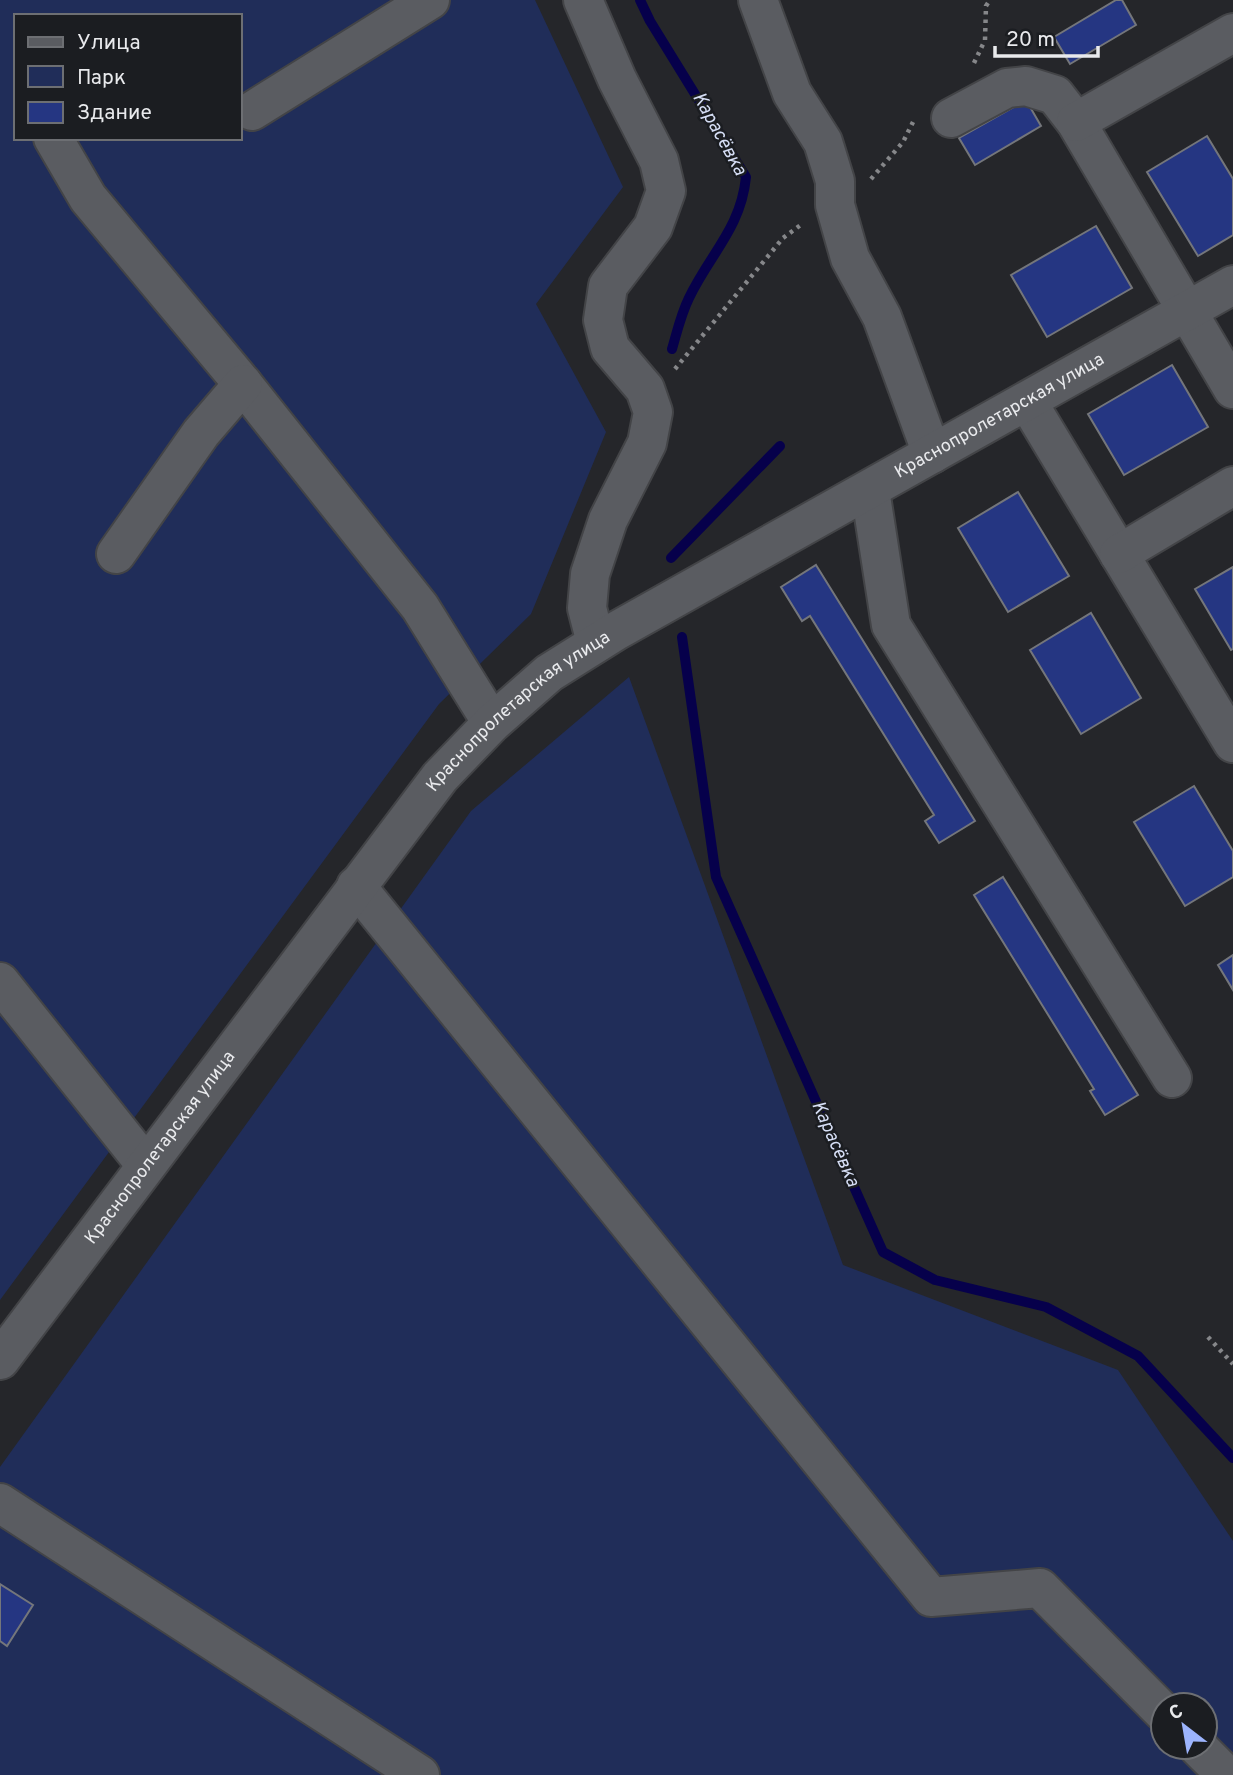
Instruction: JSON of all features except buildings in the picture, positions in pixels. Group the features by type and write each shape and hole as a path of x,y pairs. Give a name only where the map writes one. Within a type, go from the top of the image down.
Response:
{"street":[{"path":"253,111 430,0"},
{"path":"583,0 617,79 659,161 666,191 653,227 608,286 603,320 610,348 645,389 653,412 647,443 608,520 590,574 587,608 596,643"},
{"path":"758,0 792,93 823,142 835,181 835,205 850,258 882,317 932,454"},
{"path":"1076,122 1233,33"},
{"path":"951,118 1007,88 1026,86 1055,94 1076,122 1233,389"},
{"path":"54,140 88,198 243,384 420,607 492,723"},
{"name":"Краснопролетарская улица","path":"0,1360 145,1164 440,777 492,723 549,673 596,643 1233,285"},
{"path":"116,554 201,433 243,384"},
{"path":"1027,401 1119,554 1227,718"},
{"path":"1119,554 1233,486"},
{"path":"870,489 891,625 1172,1078"},
{"path":"356,886 931,1597 1040,1588 1149,1698"},
{"path":"0,982 145,1164"},
{"path":"0,1503 419,1775"},
{"path":"1212,1761 1226,1775"}],"path":[{"path":"1208,1336 1233,1364"}],"green space":[{"path":"0,0 535,0 623,187 536,304 606,432 531,614 439,704 0,1300"},
{"path":"629,677 843,1265 1118,1370 1233,1541 1233,1775 0,1775 0,1467 471,811"}],"waterway":[{"name":"Карасёвка","path":"640,0 650,21 746,177 738,211 689,298 672,349"},
{"name":"Карасёвка","path":"671,558 780,446"},
{"name":"Карасёвка","path":"682,637 716,877 883,1252 935,1280 1046,1307 1138,1356 1233,1458"}]}
